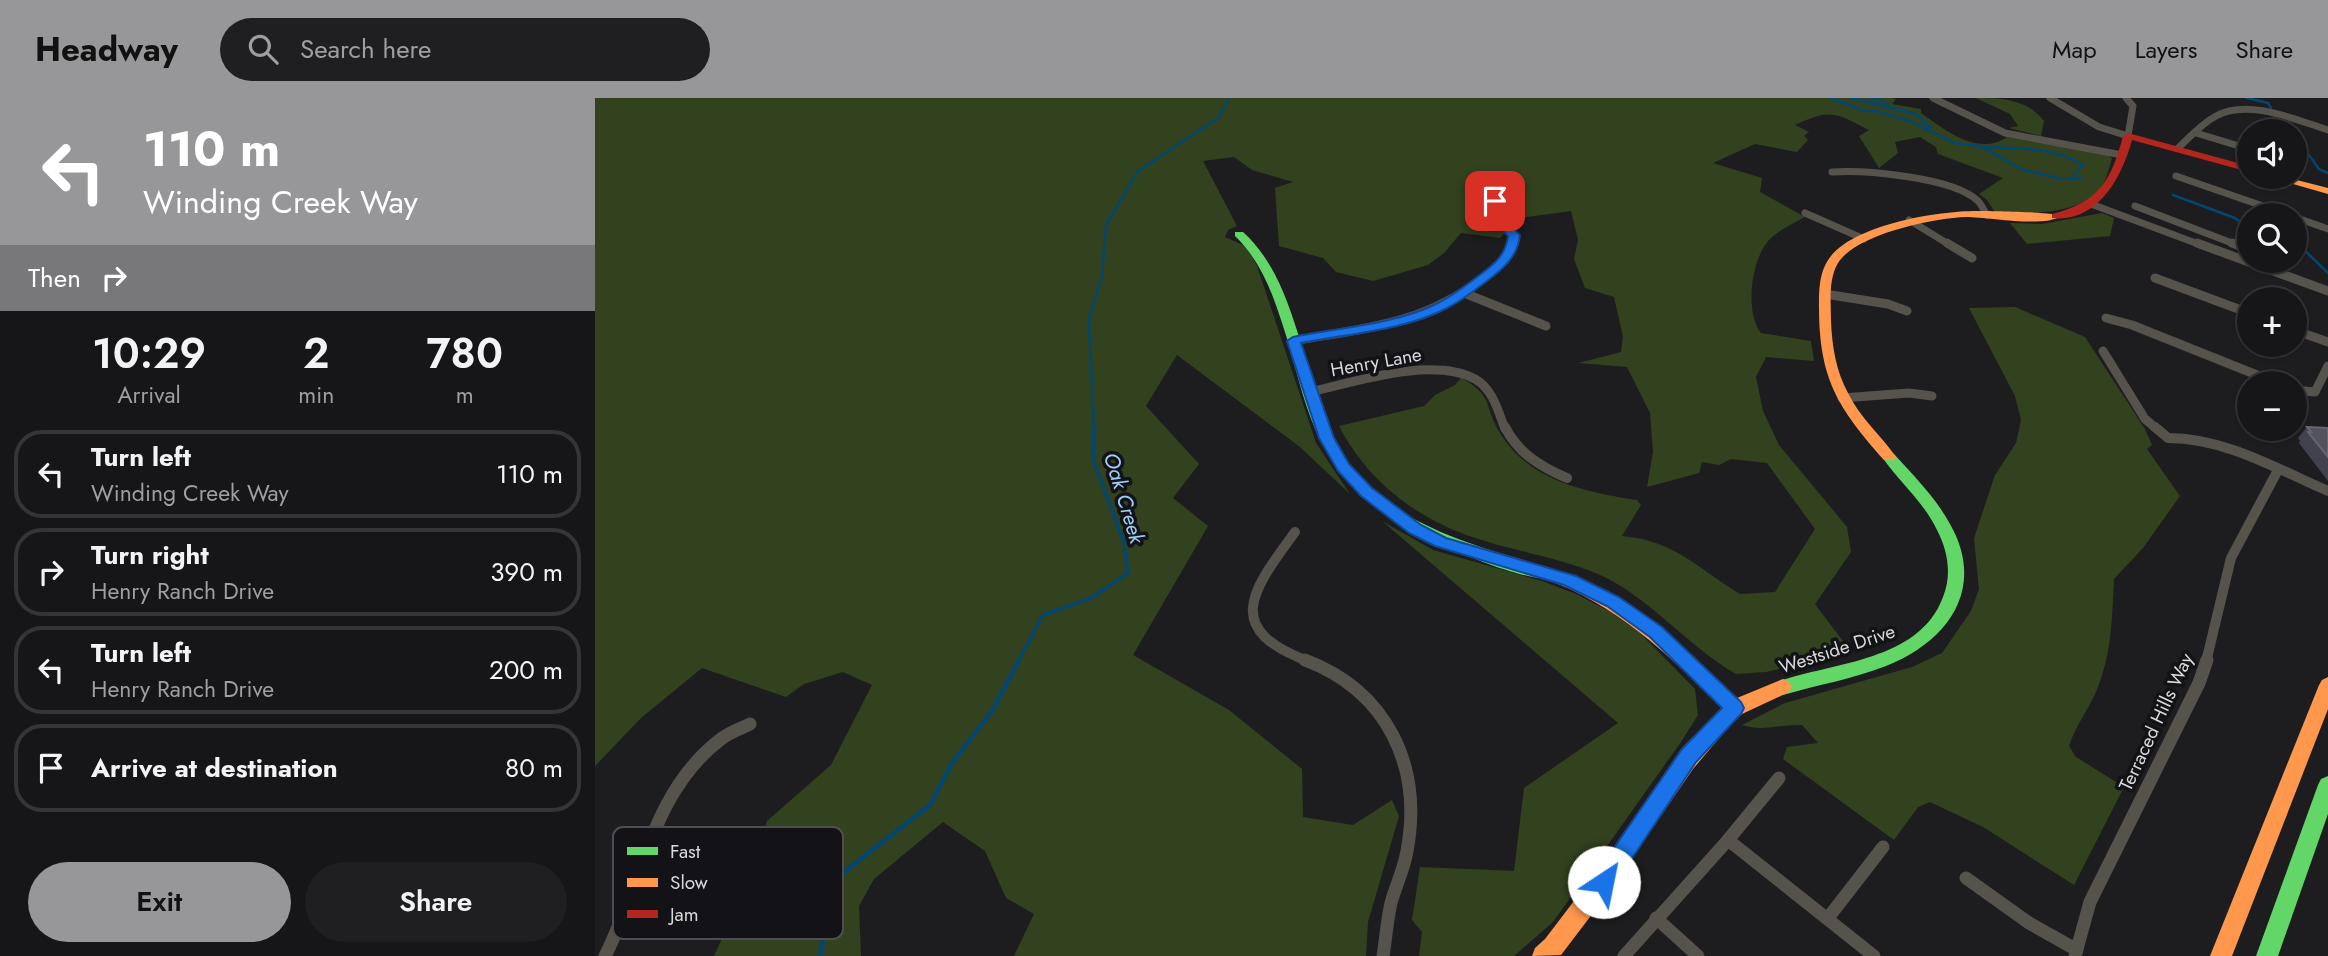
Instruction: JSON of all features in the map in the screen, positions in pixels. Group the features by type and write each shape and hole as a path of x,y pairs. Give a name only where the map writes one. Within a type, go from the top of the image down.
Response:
{"street":[{"path":"1933,98 2005,133 2123,155"},
{"path":"2050,98 2099,127 2237,165"},
{"path":"2126,98 2133,106 2123,155 2111,187 2091,204 2328,290"},
{"path":"2178,148 2219,113 2237,110 2281,116 2328,130"},
{"path":"2196,133 2237,145"},
{"path":"1832,172 1860,169 1939,186 1970,196 1979,202 1987,215"},
{"path":"2176,176 2254,203"},
{"path":"2307,186 2328,191"},
{"path":"1293,341 1412,317 1440,307 1464,293 1499,266 1513,248 1514,235 1502,225 1506,221 1505,215 1495,201"},
{"name":"Westside Drive","path":"1543,956 1604,882 1689,756 1735,708 1769,692 1877,661 1905,650 1933,630 1951,604 1957,569 1954,548 1944,525 1842,398 1827,365 1825,280 1830,264 1842,251 1909,220 1951,214 2048,218 2091,204"},
{"path":"2135,206 2237,245"},
{"path":"1805,213 1864,239"},
{"path":"1909,220 1972,258"},
{"path":"2317,224 2328,220"},
{"path":"2307,221 2328,229"},
{"path":"1239,234 1250,240 1259,251 1327,438 1343,467 1366,492 1440,542 1570,580 1613,601 1656,632 1735,708"},
{"path":"2221,251 2233,244"},
{"path":"2155,278 2237,309"},
{"path":"1464,293 1546,326"},
{"path":"1825,294 1888,304 1907,311"},
{"path":"2106,318 2132,325 2247,371"},
{"path":"2307,335 2328,342"},
{"path":"2103,351 2145,419 2168,438 2200,439 2328,491"},
{"path":"2307,391 2315,392 2328,366"},
{"name":"Henry Lane","path":"1310,392 1429,369 1465,375 1489,390 1506,429 1523,452 1532,460 1567,478"},
{"path":"1842,398 1909,393 1932,396"},
{"name":"Terraced Hills Way","path":"2076,953 2090,902 2199,683 2212,644 2221,593 2231,558 2278,470"},
{"path":"1294,533 1251,604 1255,629 1271,646 1343,677 1390,727 1404,761 1409,801 1407,852 1390,906 1383,956"},
{"path":"2221,956 2328,685"},
{"path":"654,827 662,809 692,768 722,738 750,724"},
{"path":"1624,956 1728,840 1779,778"},
{"path":"2267,956 2328,785"},
{"path":"1728,840 1874,956"},
{"path":"1828,918 1883,847"},
{"path":"1966,878 2076,953"},
{"path":"1656,918 1698,956"},
{"path":"605,956 614,939"}],"green space":[{"path":"595,98 1892,98 1896,99 1892,104 1921,109 1921,113 1940,127 1973,143 1985,144 2007,137 2105,154 2112,158 2100,189 2090,198 2065,209 2021,213 1995,212 1979,194 2003,178 1938,154 1936,147 1920,137 1895,142 1898,153 1879,168 1859,136 1869,130 1840,116 1817,116 1795,125 1809,132 1804,136 1808,140 1797,152 1755,144 1713,163 1762,178 1760,192 1805,217 1779,231 1765,245 1755,270 1751,298 1756,324 1761,333 1811,341 1814,361 1766,357 1756,377 1763,411 1779,445 1847,527 1851,552 1815,604 1851,652 1766,672 1736,674 1701,650 1635,595 1598,574 1485,541 1440,524 1419,512 1382,483 1366,466 1339,426 1424,406 1435,395 1455,385 1461,378 1484,396 1500,433 1526,463 1560,482 1637,500 1641,505 1622,536 1641,539 1672,550 1740,594 1775,592 1815,529 1767,463 1731,459 1719,465 1702,462 1699,473 1647,487 1653,452 1650,413 1627,367 1578,363 1621,352 1623,337 1614,297 1585,288 1574,259 1578,240 1571,211 1520,218 1500,238 1461,233 1444,253 1428,265 1373,281 1336,272 1323,258 1279,246 1275,188 1293,182 1252,170 1234,157 1203,161 1237,226 1228,230 1225,237 1247,247 1257,266 1316,443 1350,494 1300,447 1177,355 1146,406 1199,464 1173,498 1208,526 1133,655 1229,710 1302,769 1303,817 1353,825 1392,800 1399,816 1368,922 1366,956 1014,956 1034,914 1006,898 985,851 943,822 874,879 859,906 861,956 714,956 722,939 843,939 843,827 765,827 767,821 831,765 872,685 843,672 804,684 786,697 702,668 641,718 595,766"},
{"path":"1976,98 2004,99 2030,108 2044,121 2041,136 2009,128 2018,126 2010,114"},
{"path":"2102,213 2114,218 2110,236 2027,244 2010,223 2042,224"},
{"path":"2015,307 2085,337 2145,429 2152,445 2147,449 2180,496 2143,548 2114,579 2111,634 2103,674 2069,746 2076,757 2124,787 2074,885 1983,827 1930,802 1918,807 1894,840 1783,759 1787,747 1818,743 1802,725 1758,728 1742,725 1785,703 1912,667 1942,653 1971,611 1979,589 1974,539 1995,475 2016,443 2021,420 2015,396 1969,308"},
{"path":"1382,521 1433,550 1542,581 1611,612 1640,633 1695,689 1698,715 1681,742 1553,922 1514,956 1419,956 1422,932 1412,920 1420,867 1514,871 1524,788 1618,723"}],"building":[{"path":"2307,427 2328,428 2328,457 2308,432 2311,432"}],"waterway":[{"name":"Oak Creek","path":"1094,428 1089,320 1102,275 1106,225 1138,171 1218,118 1229,98"},
{"path":"1831,98 1864,111 1876,111 1913,122 1928,130"},
{"path":"1851,98 1889,107"},
{"path":"1870,98 1882,100 1889,107"},
{"path":"2247,98 2268,103 2271,108"},
{"path":"1889,107 1916,114 1930,127 1928,130"},
{"path":"1928,130 1954,143 1980,146 2023,170 2059,178 2082,179"},
{"path":"1982,147 2034,150 2060,155 2083,165 2073,177"},
{"path":"2307,152 2319,169 2328,173"},
{"path":"2173,195 2237,219"},
{"path":"2307,253 2328,273"},
{"name":"Oak Creek","path":"1018,662 1043,615 1091,598 1128,573 1124,543 1093,459 1094,428"},
{"name":"Oak Creek","path":"843,873 930,805 952,763 992,711 1019,660"},
{"name":"Oak Creek","path":"820,956 823,939"}],"traffic: fast":[{"path":"1239,234 1258,254 1272,278 1317,415 1328,442 1346,471 1369,495 1394,515 1423,532 1485,557 1549,574"},
{"path":"1783,687 1865,666 1899,652 1930,632 1947,610 1955,588 1957,567 1952,546 1932,508 1889,457"},
{"path":"2267,956 2328,785"}],"traffic: slow":[{"path":"2307,186 2328,191"},
{"path":"1889,457 1849,408 1840,392 1828,356 1825,296 1827,275 1835,258 1862,240 1921,219 1963,214 2056,216"},
{"path":"1549,574 1576,583 1627,611 1672,648 1735,708"},
{"path":"2221,956 2328,685"},
{"path":"1543,956 1553,947 1598,888 1686,763 1725,717 1735,708 1783,687"}],"traffic: jam":[{"path":"2056,216 2086,206 2106,189 2119,166 2128,136 2237,166"}],"route":[{"path":"1495,201 1505,215 1506,221 1502,225 1514,235 1513,248 1499,266 1456,299 1402,320 1293,341 1327,438 1343,467 1366,492 1415,529 1440,542 1570,580 1613,601 1656,632 1735,708 1689,756 1604,882"}]}
